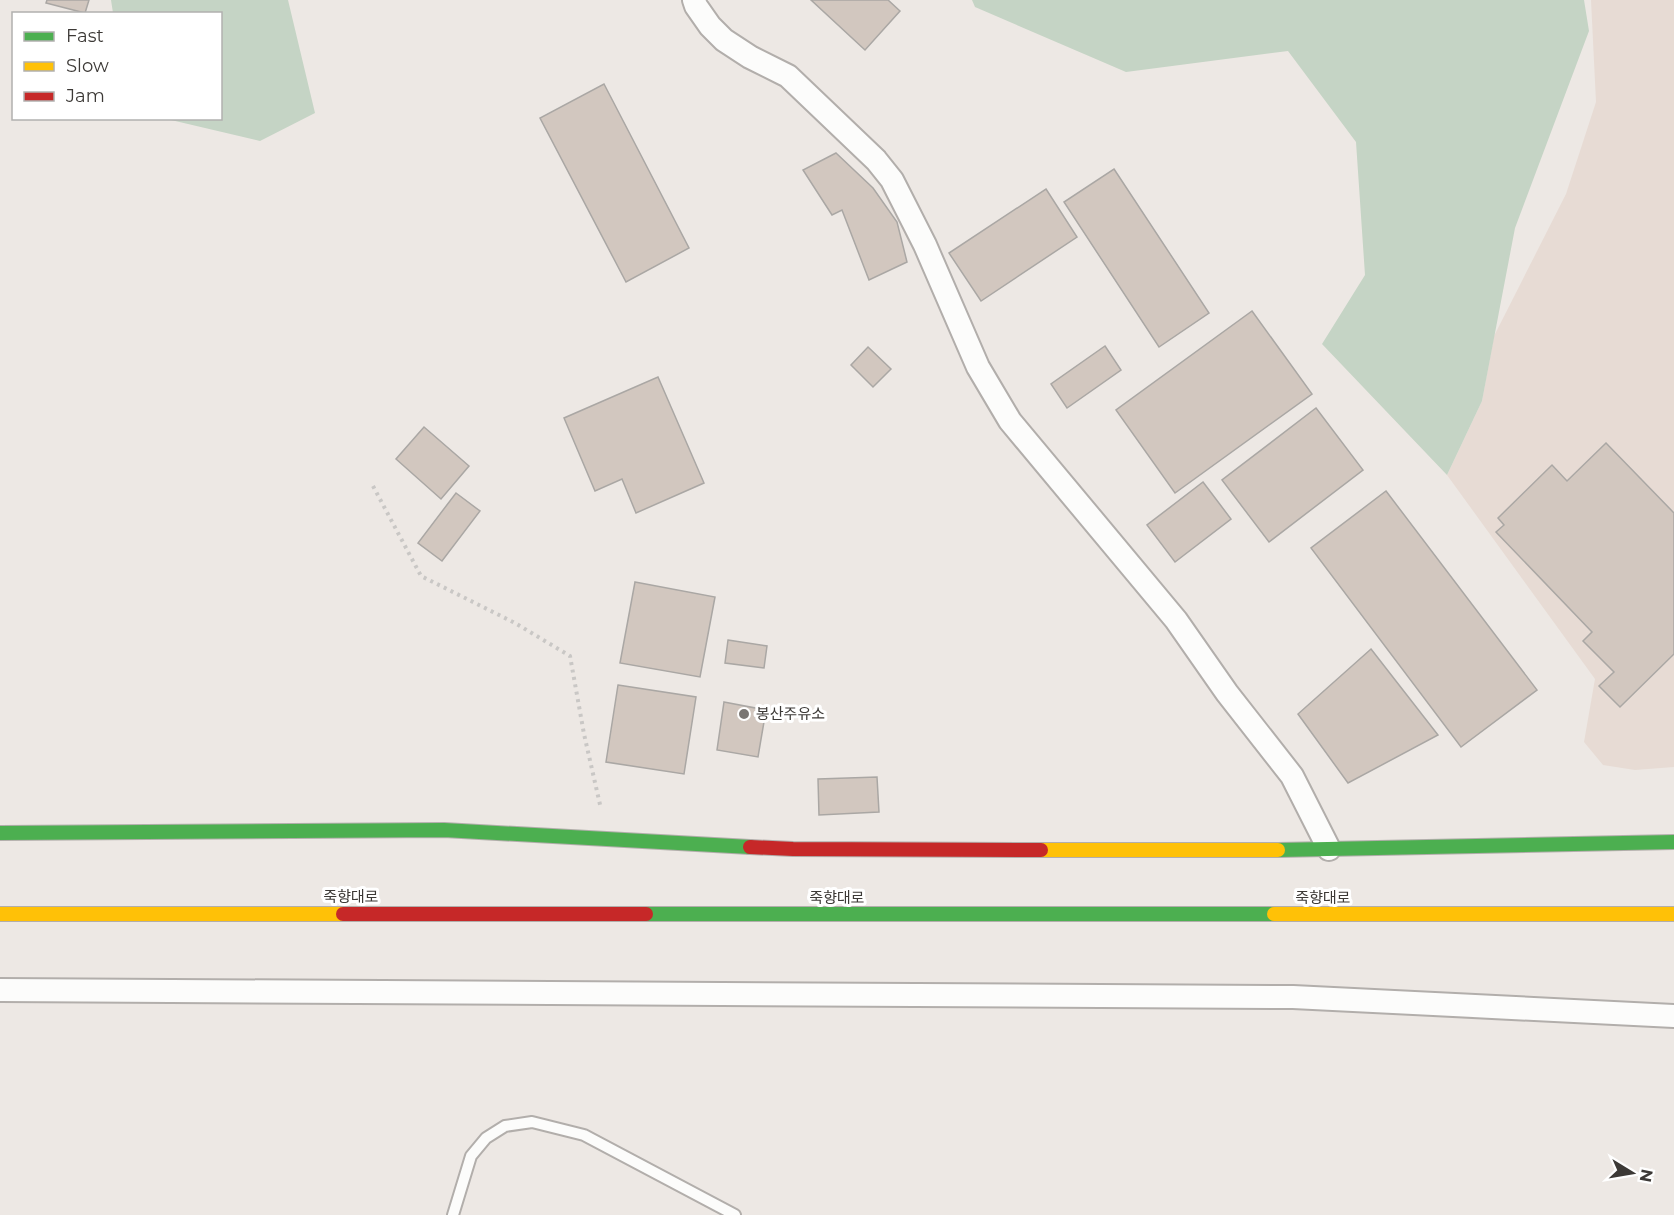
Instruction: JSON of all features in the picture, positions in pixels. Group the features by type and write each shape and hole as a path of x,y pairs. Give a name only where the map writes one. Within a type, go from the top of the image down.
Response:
{"main road":[{"path":"0,833 444,830 793,849 1261,850 1674,842"},
{"name":"죽향대로","path":"0,914 1674,914"},
{"path":"1574,915 1652,927"}],"street":[{"path":"694,0 710,26 724,40 750,57 788,76 876,160 892,180 925,244 978,367 1010,421 1176,620 1227,693 1292,776 1329,849"},
{"path":"0,990 1293,996 1674,1016"}],"lane":[{"path":"453,1215 471,1156 486,1138 505,1126 532,1122 584,1135 735,1215"}],"path":[{"path":"373,486 421,576 515,623 570,656 584,734 608,839"}],"shaded area":[{"path":"1591,0 1674,0 1674,767 1635,770 1603,765 1584,742 1595,679 1447,475 1482,401 1494,336 1566,194 1596,102"}],"green space":[{"path":"111,0 288,0 315,113 260,141 171,120 222,120 222,12 113,12"},
{"path":"972,0 1584,0 1589,31 1515,228 1482,401 1447,475 1322,344 1365,275 1356,142 1288,51 1126,72 975,7"}],"building":[{"path":"47,0 89,0 85,12 46,3"},
{"path":"811,0 888,0 900,11 865,50"},
{"path":"604,84 689,248 626,282 540,118"},
{"path":"836,153 873,188 897,222 907,262 869,280 842,210 832,215 803,170"},
{"path":"1114,169 1209,313 1159,347 1064,202"},
{"path":"1046,189 1077,237 981,301 949,253"},
{"path":"1252,311 1312,394 1175,493 1116,410"},
{"path":"1105,346 1121,370 1067,408 1051,384"},
{"path":"868,347 891,369 873,387 851,365"},
{"path":"658,377 704,483 636,513 622,479 595,491 564,418"},
{"path":"1316,408 1363,470 1269,542 1222,480"},
{"path":"424,427 469,466 441,499 396,459"},
{"path":"1606,443 1674,513 1674,654 1620,707 1599,686 1614,672 1583,641 1592,632 1496,532 1504,525 1498,518 1552,465 1567,481"},
{"path":"1203,482 1231,519 1175,562 1147,525"},
{"path":"1386,491 1537,690 1461,747 1311,548"},
{"path":"456,493 480,511 442,561 418,543"},
{"path":"635,582 715,597 700,677 620,663"},
{"path":"728,640 767,646 764,668 725,663"},
{"path":"1371,649 1438,735 1348,783 1298,714"},
{"path":"618,685 696,697 684,774 606,762"},
{"path":"724,702 766,710 758,757 717,750"},
{"path":"877,777 879,812 819,815 818,779"}],"traffic: fast":[{"path":"0,833 444,830 750,847"},
{"path":"1278,850 1674,842"},
{"path":"646,914 1274,914"}],"traffic: slow":[{"path":"1041,850 1278,850"},
{"path":"0,914 343,914"},
{"path":"1274,914 1674,914"}],"traffic: jam":[{"path":"750,847 1041,850"},
{"path":"343,914 646,914"}],"place":[{"name":"봉산주유소","path":"744,714"}]}
